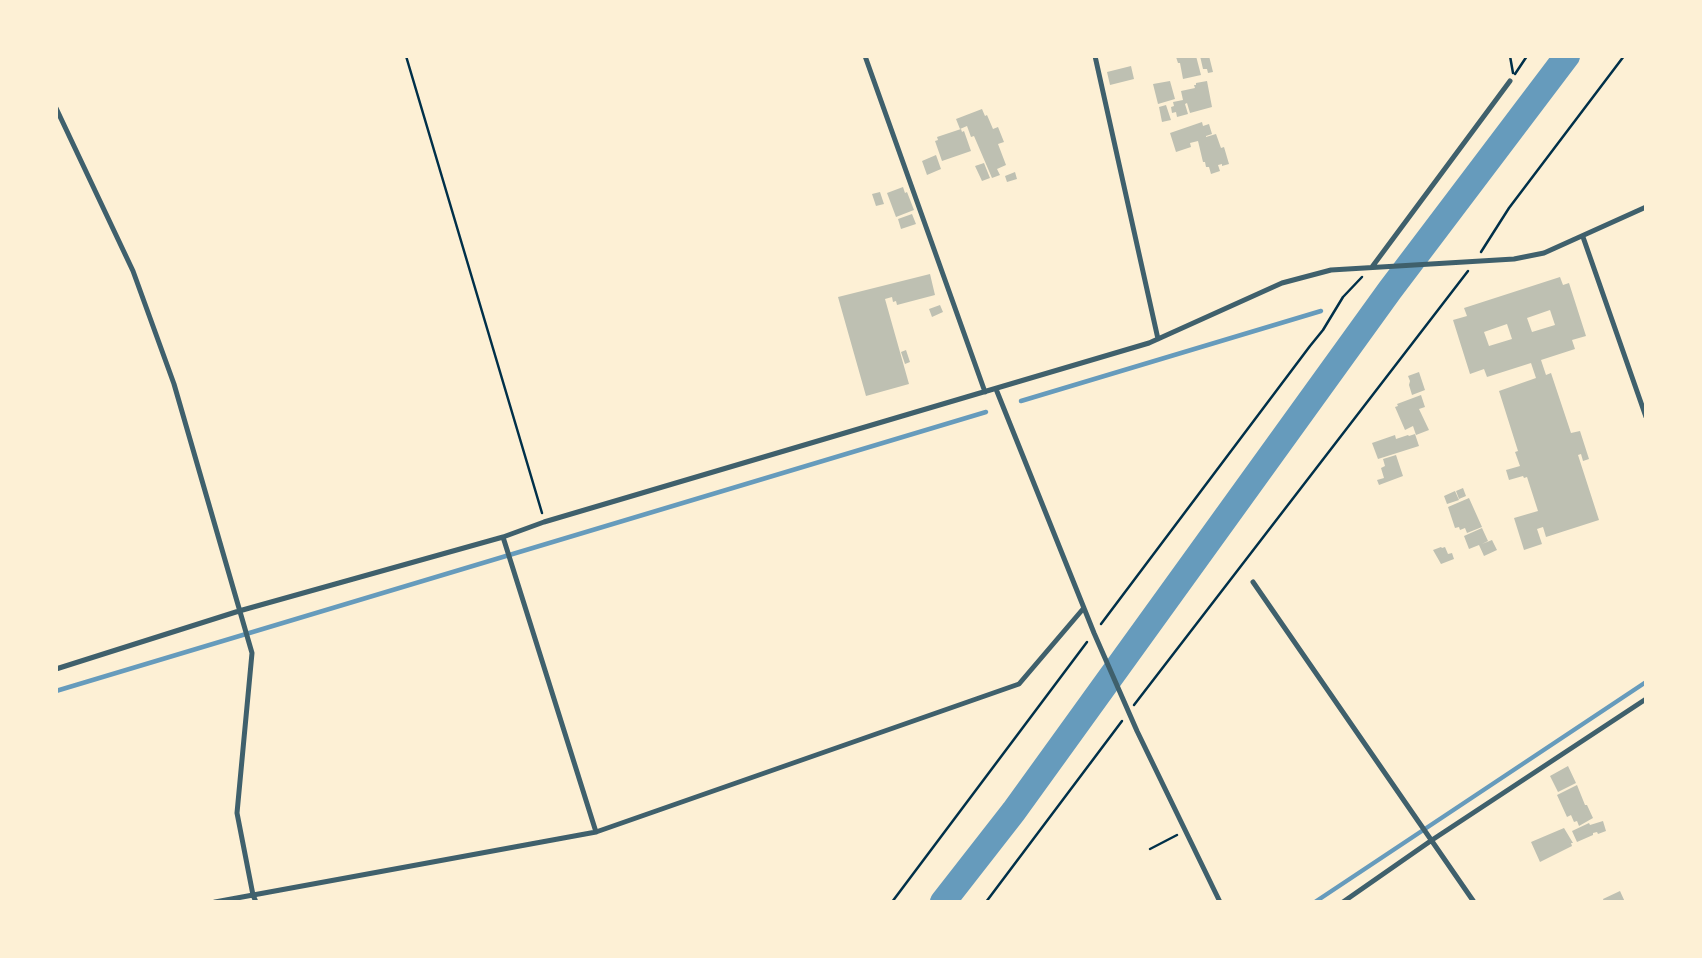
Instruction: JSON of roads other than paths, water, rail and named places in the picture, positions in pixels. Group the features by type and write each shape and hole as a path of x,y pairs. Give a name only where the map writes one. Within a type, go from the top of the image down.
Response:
{"street":[{"path":"865,56 985,392"},
{"path":"1095,56 1158,340"},
{"path":"1372,267 1510,81"},
{"path":"56,108 132,271 174,384 252,653 237,813 256,902"},
{"path":"56,669 239,611 503,537 544,522 1158,340 1282,283 1331,270 1514,259 1544,253 1646,207"},
{"path":"1583,237 1646,417"},
{"path":"996,389 1083,609 1137,731 1220,902"},
{"path":"503,537 596,832"},
{"path":"1253,582 1474,902"},
{"path":"215,902 596,832 1019,684 1083,609"},
{"path":"1343,902 1432,840 1646,699"}],"waterway":[{"path":"943,902 1014,811 1390,290 1567,56"},
{"path":"1021,401 1321,311"},
{"path":"56,691 986,412"},
{"path":"1315,902 1646,682"}]}
